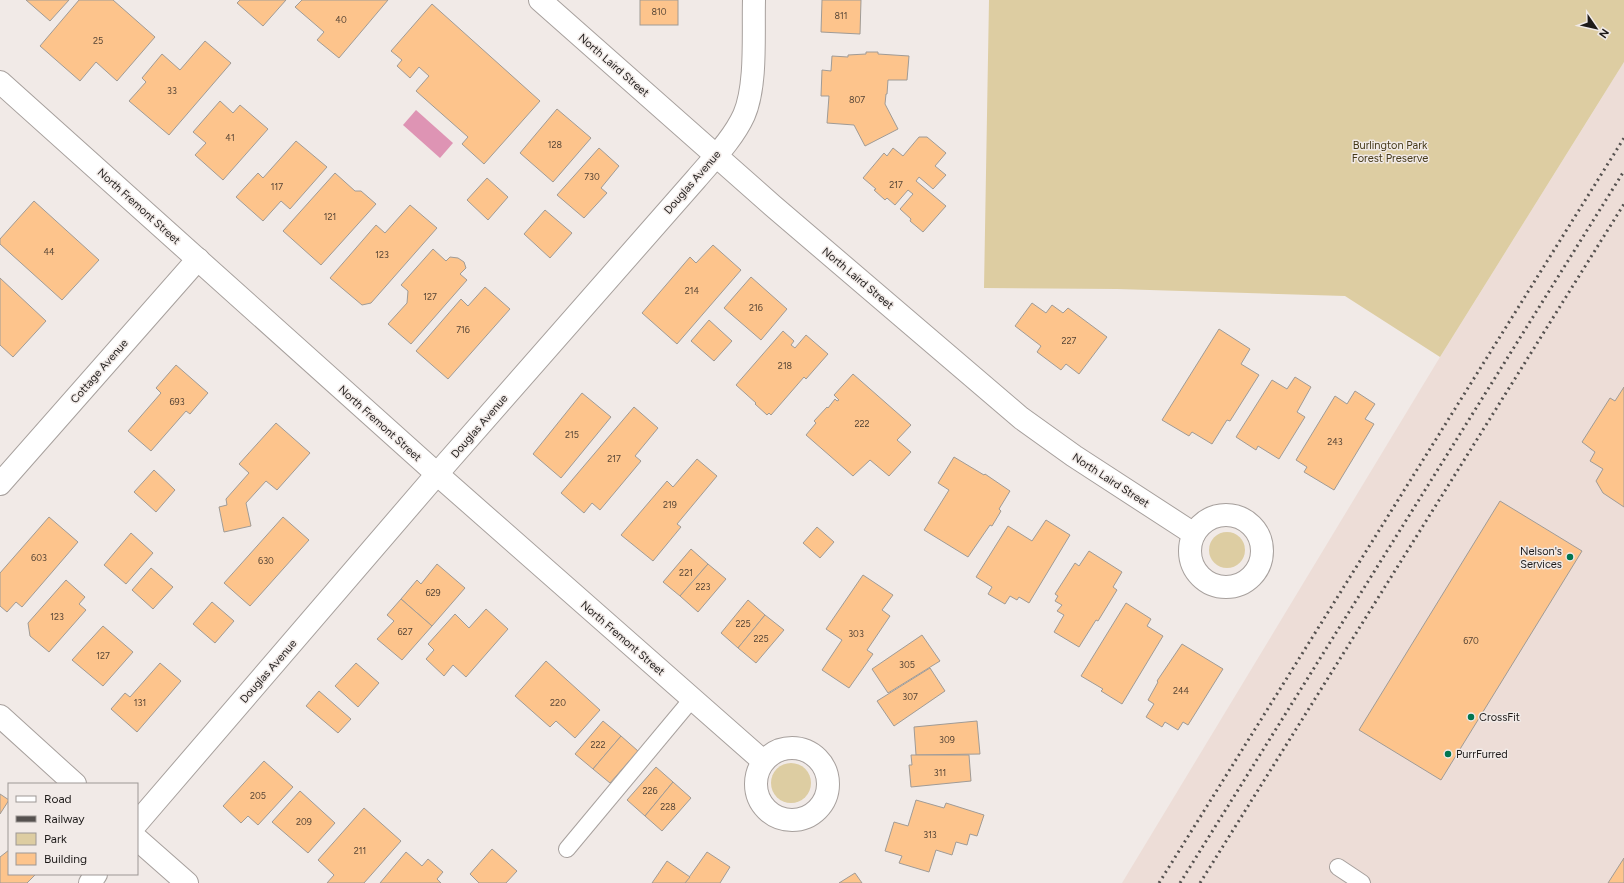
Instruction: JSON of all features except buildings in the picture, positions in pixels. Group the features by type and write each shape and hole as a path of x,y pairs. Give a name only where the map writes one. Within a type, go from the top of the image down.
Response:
{"street":[{"name":"North Laird Street","path":"540,0 716,156 1021,418 1074,456 1194,534"},
{"name":"Douglas Avenue","path":"138,822 436,474 716,156 744,115 752,79 754,0"},
{"name":"North Fremont Street","path":"0,82 436,474 763,761"},
{"name":"Cottage Avenue","path":"0,484 198,259"},
{"path":"0,716 74,783"},
{"path":"138,840 187,883"}],"lane":[{"path":"567,849 692,699"},
{"path":"1338,867 1362,883"}],"shaded area":[{"path":"1624,62 1624,883 1122,883 1440,357"},
{"path":"416,110 453,143 440,158 403,125"}],"green space":[{"name":"Burlington Park Forest Preserve","path":"989,0 1624,0 1624,62 1440,357 1345,296 1117,289 984,288"},
{"path":"1227,532 1237,535 1242,540 1245,550 1242,560 1237,565 1227,568 1217,565 1212,560 1209,550 1212,540 1217,535"},
{"path":"795,763 802,766 808,772 811,783 810,791 802,800 795,803 787,803 780,800 772,791 771,779 774,772 783,764"}],"railway":[{"path":"1159,883 1624,138"},
{"path":"1180,883 1624,171"},
{"path":"1200,883 1624,204"}],"place":[{"name":"Nelson's Services","path":"1570,557"},
{"name":"CrossFit","path":"1471,717"},
{"name":"PurrFurred","path":"1448,754"}]}
